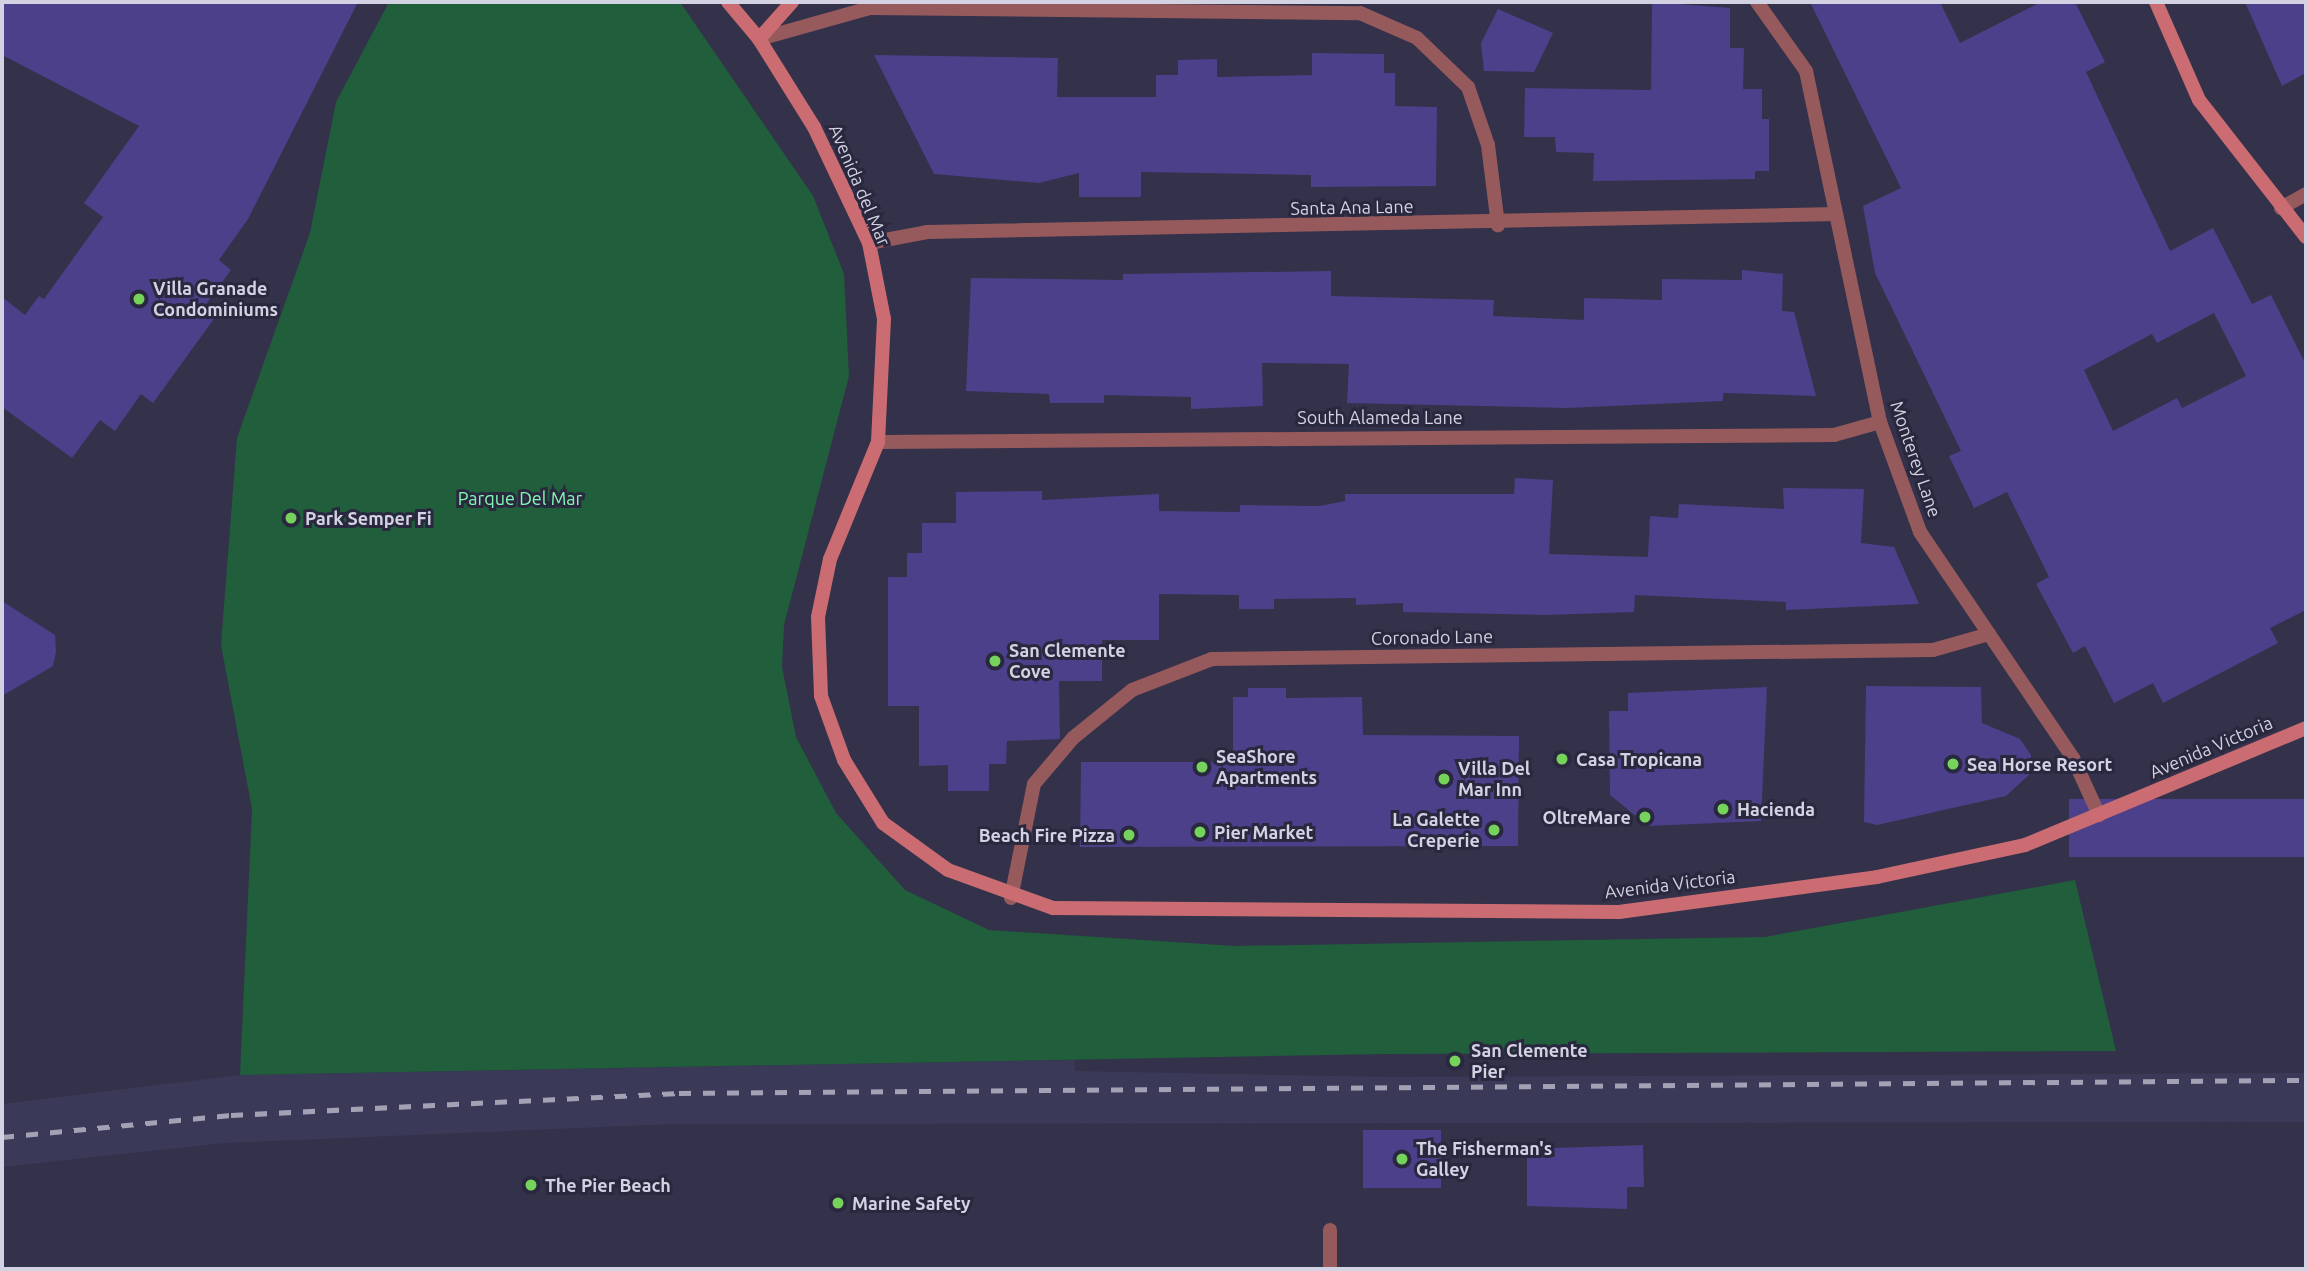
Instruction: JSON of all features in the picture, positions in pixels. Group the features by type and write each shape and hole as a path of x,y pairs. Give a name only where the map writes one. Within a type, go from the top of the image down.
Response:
{"main road":[{"name":"Avenida del Mar","path":"728,2 760,39 814,127 869,243 884,319 878,442 830,559 818,617 821,696 844,760 884,822 948,870 1011,898"},
{"path":"760,39 792,2"},
{"path":"2156,2 2199,100 2306,237"},
{"name":"Avenida Victoria","path":"1011,898 1053,908 1619,912 1877,877 2025,845 2306,729"}],"street":[{"name":"Monterey Lane","path":"1757,2 1806,71 1880,422 1920,532 2073,758 2099,815"},
{"path":"760,39 870,8 1360,13 1417,38 1468,87 1488,145 1499,225"},
{"path":"2281,208 2306,194"},
{"name":"Santa Ana Lane","path":"869,243 927,232 1499,225 1836,214"},
{"name":"South Alameda Lane","path":"878,442 1834,435 1880,422"},
{"name":"Coronado Lane","path":"1011,898 1034,784 1073,738 1132,690 1212,659 1933,650 1989,634"},
{"path":"1330,1230 1330,1269"}],"shaded area":[{"path":"1074,1060 1075,1071 1383,1077 2306,1073 2306,1122 677,1124 224,1143 2,1167 2,1104 240,1075"}],"green space":[{"name":"Parque Del Mar","path":"389,2 680,2 813,196 844,274 849,376 784,625 782,667 796,737 836,813 905,890 989,930 1235,946 1765,937 2075,880 2116,1051 1383,1054 240,1075 252,809 221,645 237,438 310,233 336,102"}],"building":[{"path":"2,2 358,2 248,219 219,260 231,270 204,307 216,316 153,403 141,394 115,431 100,420 72,458 2,407 2,297 25,315 39,296 44,299 103,217 84,203 139,126 2,55"},
{"path":"1652,2 1730,8 1730,48 1744,48 1743,89 1762,89 1762,119 1769,119 1769,171 1755,171 1755,179 1593,181 1594,153 1556,152 1555,137 1524,137 1525,88 1651,90"},
{"path":"1810,2 1940,2 1960,43 2041,2 2075,2 2105,62 2086,72 2170,251 2213,228 2252,304 2271,295 2306,365 2306,610 2270,628 2278,643 2163,703 2153,683 2114,703 2085,646 2073,653 2036,584 2049,577 2007,492 1974,508 1949,456 1961,451 1875,273 1863,206 1901,188","holes":["2214,313 2246,376 2182,408 2177,398 2113,431 2084,370 2152,334 2157,343"]},
{"path":"2245,2 2306,2 2306,73 2282,86"},
{"path":"1498,9 1553,33 1534,72 1484,71 1481,43"},
{"path":"1312,53 1384,54 1384,73 1395,73 1395,106 1437,107 1436,186 1311,187 1311,175 1141,172 1141,197 1079,197 1079,173 1039,183 934,174 874,55 1058,58 1057,97 1156,97 1156,75 1178,75 1178,60 1217,59 1217,77 1312,75"},
{"path":"1742,270 1783,274 1782,311 1794,312 1816,396 1723,393 1723,401 1567,408 1347,403 1349,364 1262,363 1263,406 1191,409 1191,397 1104,395 1104,403 1050,403 1049,394 966,391 971,278 1123,280 1123,274 1331,271 1331,296 1494,300 1493,316 1584,320 1584,298 1662,300 1662,279 1742,280"},
{"path":"1515,478 1553,480 1549,554 1648,557 1650,516 1678,518 1679,504 1784,509 1783,488 1864,489 1861,543 1894,547 1919,604 1786,610 1786,602 1635,595 1634,612 1545,615 1403,612 1403,603 1356,605 1356,598 1274,599 1274,609 1239,609 1239,595 1159,594 1159,640 1102,640 1102,681 1059,681 1060,739 1007,741 1006,764 989,764 989,791 948,791 948,765 919,766 919,706 888,706 888,577 907,577 907,553 922,553 922,523 956,523 956,492 1042,491 1042,500 1159,494 1159,511 1240,512 1240,505 1320,506 1345,501 1345,494 1514,494"},
{"path":"2,601 55,635 56,652 53,666 2,696"},
{"name":"Sea Horse Resort","path":"1866,686 1981,687 1982,723 2020,739 2031,755 2031,773 2006,796 1877,825 1864,822"},
{"path":"1767,687 1761,821 1648,826 1610,795 1609,711 1628,711 1628,693"},
{"path":"1248,688 1286,688 1286,698 1362,697 1363,735 1519,736 1518,846 1080,847 1081,762 1233,762 1233,697 1248,697"},
{"path":"2069,799 2306,799 2306,857 2069,857"},
{"name":"The Fisherman's Galley","path":"1363,1130 1441,1130 1441,1188 1363,1188"},
{"path":"1643,1145 1644,1187 1627,1187 1627,1209 1527,1206 1527,1157 1555,1157 1554,1148"}],"railway":[{"path":"2,1137 231,1115 679,1093 2306,1080"}],"place":[{"name":"Villa Granade Condominiums","path":"139,299"},
{"name":"Park Semper Fi","path":"291,518"},
{"name":"San Clemente Cove","path":"995,661"},
{"name":"Casa Tropicana","path":"1562,759"},
{"name":"Sea Horse Resort","path":"1953,764"},
{"name":"SeaShore Apartments","path":"1202,767"},
{"name":"Villa Del Mar Inn","path":"1444,779"},
{"name":"Hacienda","path":"1723,809"},
{"name":"OltreMare","path":"1645,817"},
{"name":"La Galette Creperie","path":"1494,830"},
{"name":"Pier Market","path":"1200,832"},
{"name":"Beach Fire Pizza","path":"1129,835"},
{"name":"San Clemente Pier","path":"1455,1061"},
{"name":"The Fisherman's Galley","path":"1402,1159"},
{"name":"The Pier Beach","path":"531,1185"},
{"name":"Marine Safety","path":"838,1203"}]}
